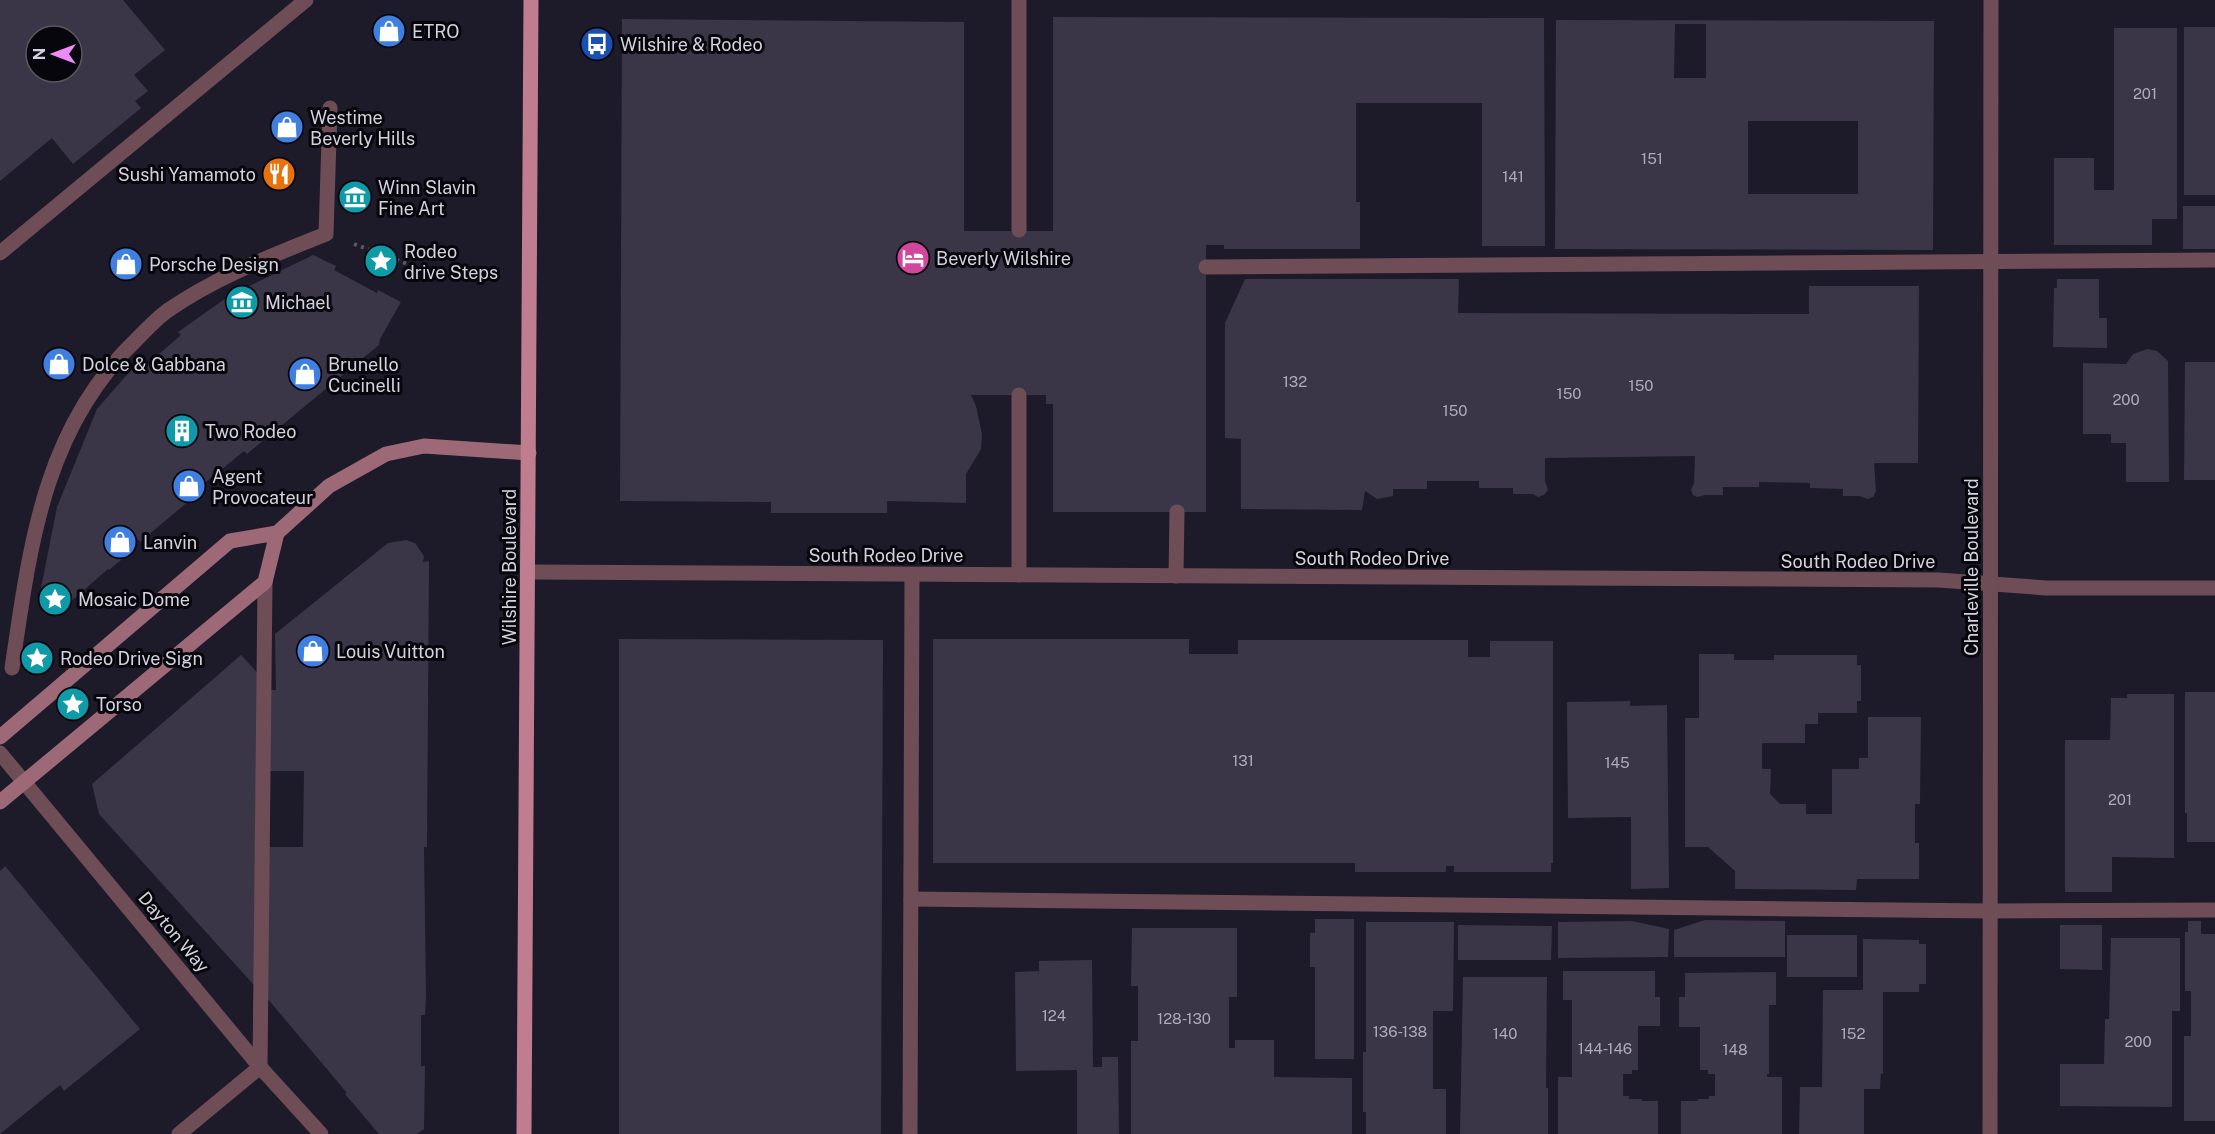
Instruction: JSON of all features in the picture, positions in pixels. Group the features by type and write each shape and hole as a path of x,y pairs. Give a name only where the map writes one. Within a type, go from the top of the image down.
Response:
{"main road":[{"name":"Wilshire Boulevard","path":"524,1134 531,0"},
{"path":"0,737 230,541 276,533 329,486 386,454 424,446 529,453"},
{"path":"0,802 265,582 276,533"}],"street":[{"path":"0,253 306,0"},
{"path":"1019,0 1019,230"},
{"name":"Charleville Boulevard","path":"1990,1134 1991,0"},
{"path":"12,668 24,589 46,487 67,434 93,390 122,354 165,312 208,285 255,262 326,234 330,108"},
{"path":"1206,267 2215,261"},
{"path":"1019,395 1019,575"},
{"path":"1176,576 1177,512"},
{"name":"South Rodeo Drive","path":"529,572 1939,580 2046,588 2215,588"},
{"path":"910,1134 912,575"},
{"path":"179,1134 260,1067 265,582"},
{"name":"Dayton Way","path":"0,753 260,1067 321,1134"},
{"path":"911,899 1990,911 2215,910"}],"path":[{"path":"326,234 437,275"}],"building":[{"path":"0,0 123,0 165,50 134,75 148,91 135,101 141,108 73,164 52,138 0,181"},
{"name":"Beverly Wilshire","path":"1053,17 1544,18 1545,246 1482,246 1482,103 1356,103 1356,202 1360,202 1360,249 1224,249 1224,245 1206,245 1206,512 1053,512 1053,404 1046,404 1046,395 971,395 976,406 982,434 981,449 966,474 966,503 887,501 887,513 771,513 771,502 620,501 622,19 964,22 964,231 1053,231"},
{"path":"1556,20 1934,21 1933,250 1555,249","holes":["1675,24 1706,24 1706,78 1674,78","1748,121 1858,121 1858,194 1748,194"]},
{"path":"2184,27 2215,27 2215,195 2184,195"},
{"path":"2114,28 2177,28 2177,219 2152,219 2152,245 2054,245 2054,158 2094,158 2094,190 2114,190"},
{"path":"2183,206 2215,206 2215,249 2183,249"},
{"name":"Two Rodeo","path":"313,255 336,266 334,270 377,293 378,290 401,302 380,339 379,345 247,454 244,451 200,487 202,490 140,542 138,539 124,551 127,555 68,604 60,607 46,603 41,588 57,507 97,409 139,361 144,367 181,335 178,332 229,296"},
{"path":"1245,279 1459,279 1458,313 1809,314 1809,286 1919,286 1918,463 1874,463 1876,491 1873,497 1868,499 1859,496 1843,496 1843,489 1810,488 1810,483 1759,482 1759,487 1723,487 1723,495 1697,497 1691,490 1694,483 1695,456 1545,458 1545,481 1548,490 1544,495 1538,497 1533,494 1513,494 1513,488 1479,488 1479,481 1427,481 1427,489 1393,489 1393,496 1377,499 1365,491 1362,510 1241,509 1241,439 1225,438 1225,323"},
{"path":"2057,279 2099,279 2099,318 2107,318 2107,348 2053,347 2054,288 2057,288"},
{"path":"2147,349 2157,351 2168,361 2169,482 2126,482 2126,443 2111,443 2111,434 2083,434 2083,363 2126,364 2133,354"},
{"path":"2185,362 2215,362 2215,480 2184,480"},
{"path":"406,540 415,543 424,556 423,562 429,561 427,847 424,847 426,998 425,1015 421,1015 421,1066 425,1066 424,1129 417,1134 379,1134 267,998 269,847 303,847 304,771 269,771 269,690 276,690 275,634 388,543"},
{"path":"619,639 883,640 881,1134 619,1134"},
{"path":"933,639 1189,639 1189,654 1238,654 1238,640 1468,640 1468,657 1490,657 1490,641 1553,641 1553,863 1551,863 1551,872 1454,872 1454,866 1446,866 1446,872 1355,872 1355,863 933,863"},
{"path":"1699,654 1734,654 1734,660 1774,660 1774,655 1857,655 1857,665 1861,665 1861,701 1857,701 1857,713 1818,713 1818,724 1805,724 1805,743 1762,743 1762,769 1771,769 1770,794 1780,804 1806,804 1806,814 1832,814 1832,769 1859,769 1859,758 1868,758 1868,717 1921,717 1920,804 1915,804 1915,843 1919,843 1919,879 1857,879 1856,890 1735,889 1735,871 1708,847 1685,847 1685,718 1699,718"},
{"path":"241,655 264,680 260,988 253,984 99,814 92,784"},
{"path":"2185,692 2215,692 2215,842 2187,842"},
{"path":"2127,694 2174,694 2174,858 2112,857 2112,892 2065,892 2065,740 2110,740 2111,698 2127,698"},
{"path":"1630,701 1630,706 1667,705 1669,888 1631,889 1631,817 1568,818 1567,702"},
{"path":"5,866 140,1029 64,1091 60,1085 0,1134 0,871"},
{"path":"1315,919 1354,919 1354,1059 1315,1059 1315,967 1310,967 1310,933 1315,933"},
{"path":"1705,920 1785,921 1785,957 1674,957 1674,930"},
{"path":"1632,921 1669,929 1668,957 1558,958 1558,922"},
{"path":"2188,921 2201,921 2201,934 2215,934 2215,1121 2184,1121 2184,1036 2191,1036 2191,991 2185,991 2185,932 2188,932"},
{"path":"1366,922 1454,922 1453,1011 1433,1011 1433,1089 1446,1089 1446,1134 1366,1134 1366,1112 1363,1112 1363,1052 1366,1052"},
{"path":"1458,925 1552,926 1551,960 1458,960"},
{"path":"2060,925 2102,925 2102,970 2060,969"},
{"path":"1132,928 1237,928 1237,997 1229,997 1229,1048 1235,1048 1235,1040 1274,1040 1274,1077 1352,1078 1352,1134 1131,1134 1131,1041 1138,1041 1138,986 1131,986"},
{"path":"1787,935 1857,935 1857,977 1787,977"},
{"path":"2111,938 2180,938 2180,1011 2172,1011 2172,1107 2060,1106 2060,1064 2104,1064 2105,1019 2109,1019"},
{"path":"1863,939 1919,940 1919,944 1926,944 1926,984 1919,984 1919,992 1883,992 1883,1074 1881,1073 1880,1089 1864,1089 1864,1134 1799,1134 1800,1087 1822,1087 1823,990 1863,990"},
{"path":"1092,960 1093,1067 1102,1067 1102,1057 1118,1057 1119,1134 1077,1134 1077,1070 1016,1071 1015,972 1039,971 1039,961"},
{"path":"1563,971 1655,971 1655,997 1660,997 1660,1026 1638,1026 1638,1070 1632,1070 1632,1074 1623,1074 1623,1096 1629,1096 1629,1099 1642,1099 1642,1101 1658,1101 1658,1134 1558,1134 1558,1077 1572,1077 1572,1000 1563,1000"},
{"path":"1776,972 1776,1005 1769,1005 1769,1074 1767,1077 1782,1077 1782,1134 1681,1134 1681,1101 1698,1101 1698,1099 1709,1099 1709,1096 1715,1096 1715,1074 1708,1074 1708,1070 1700,1070 1700,1027 1679,1027 1679,997 1685,997 1685,973"},
{"path":"1463,977 1547,977 1548,1134 1460,1134"}],"place":[{"name":"ETRO","path":"389,31"},
{"name":"Wilshire & Rodeo","path":"597,44"},
{"name":"Westime Beverly Hills","path":"287,127"},
{"name":"Sushi Yamamoto","path":"279,174"},
{"name":"Winn Slavin Fine Art","path":"355,197"},
{"name":"Beverly Wilshire","path":"913,258"},
{"name":"Rodeo drive Steps","path":"381,261"},
{"name":"Porsche Design","path":"126,264"},
{"name":"Michael","path":"242,302"},
{"name":"Dolce & Gabbana","path":"59,364"},
{"name":"Brunello Cucinelli","path":"305,374"},
{"name":"Two Rodeo","path":"182,431"},
{"name":"Agent Provocateur","path":"189,486"},
{"name":"Lanvin","path":"120,542"},
{"name":"Mosaic Dome","path":"55,599"},
{"name":"Louis Vuitton","path":"313,651"},
{"name":"Rodeo Drive Sign","path":"37,658"},
{"name":"Torso","path":"73,704"}]}
